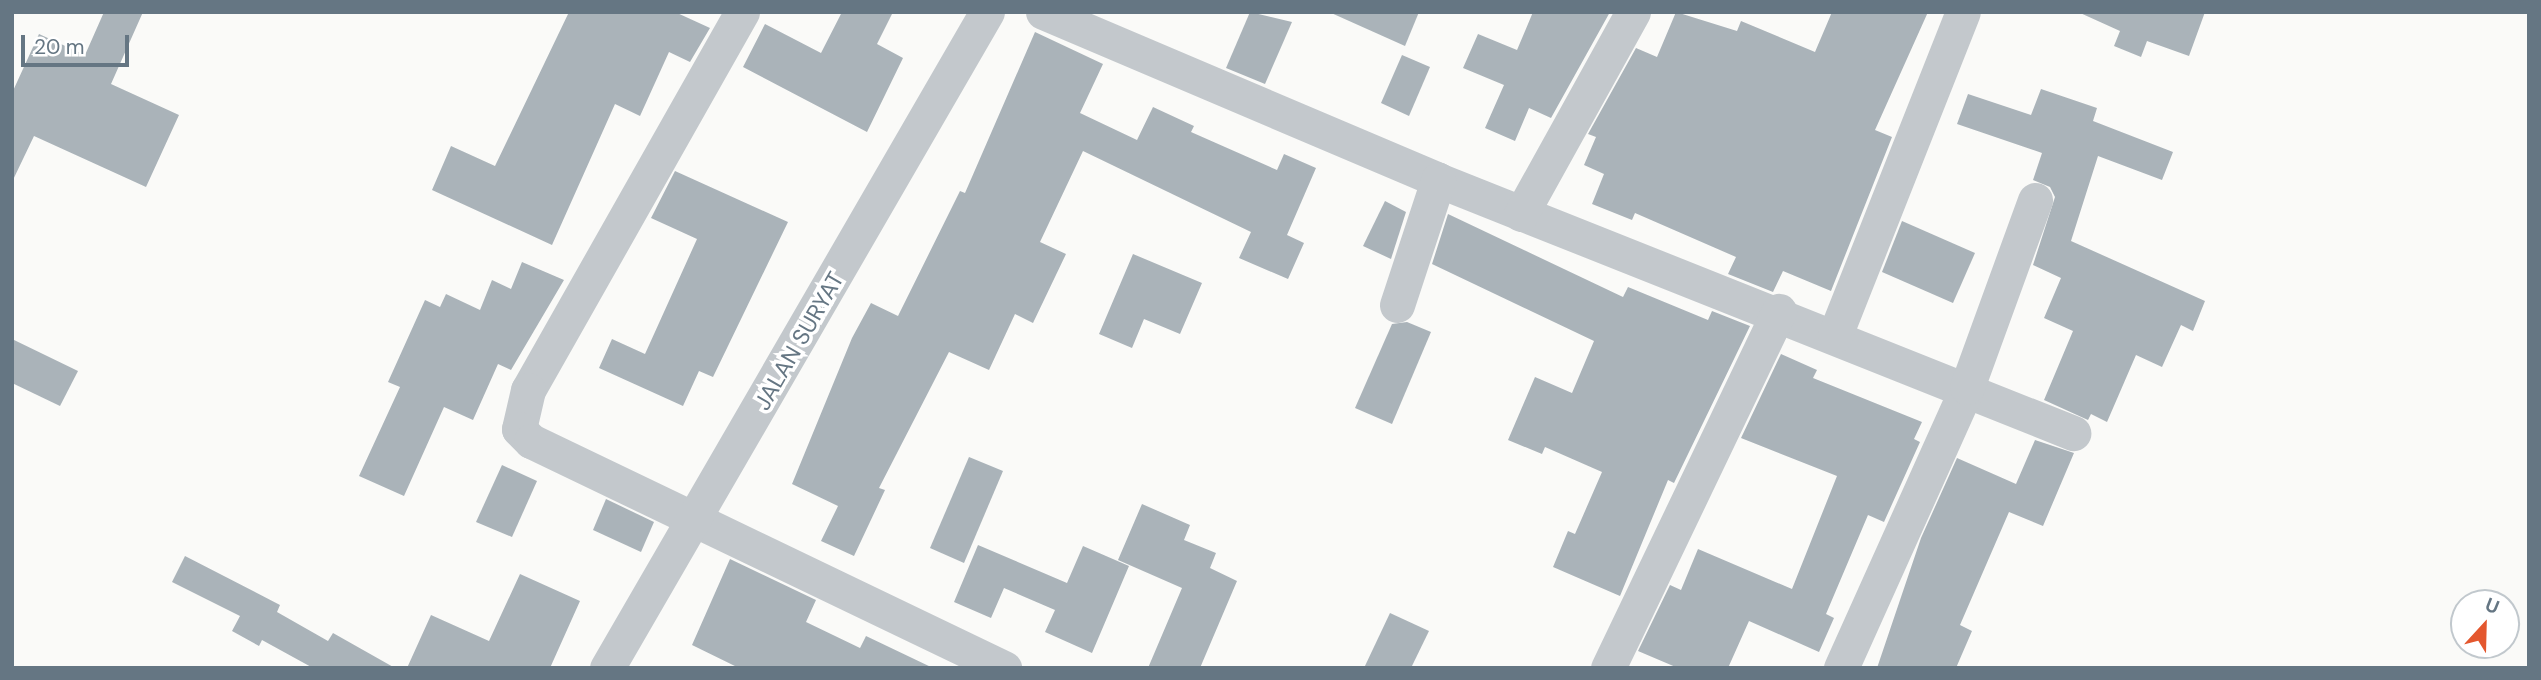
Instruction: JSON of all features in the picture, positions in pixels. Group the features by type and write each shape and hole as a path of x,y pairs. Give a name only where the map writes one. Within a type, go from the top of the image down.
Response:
{"street":[{"path":"741,12 518,414 519,429 531,441 699,518 1004,668"},
{"name":"JALAN SURYAT","path":"607,668 699,518 987,12"},
{"path":"1043,12 1521,214 1779,311 2073,433"},
{"path":"1521,214 1633,12"},
{"path":"1835,335 1963,12"},
{"path":"1397,304 1438,180"},
{"path":"1841,668 1967,387 2035,200"},
{"path":"1608,668 1779,311"}],"building":[{"path":"104,12 143,12 111,84 179,115 146,187 34,136 12,182 12,93 39,34 85,55"},
{"path":"569,12 675,12 710,28 690,62 669,52 640,116 615,104 552,245 432,190 451,146 495,166"},
{"path":"842,12 893,12 877,44 903,58 867,132 743,67 765,24 821,53"},
{"path":"1250,12 1292,22 1265,84 1226,68"},
{"path":"1329,12 1419,12 1405,46"},
{"path":"1533,12 1610,12 1551,118 1529,108 1515,141 1485,128 1504,85 1463,68 1478,34 1517,50"},
{"path":"1676,12 1737,31 1741,21 1815,52 1832,12 1928,12 1875,130 1892,137 1831,291 1783,271 1773,292 1728,274 1736,257 1635,213 1632,220 1592,204 1604,174 1584,165 1596,137 1588,134 1636,48 1657,57"},
{"path":"2078,12 2205,12 2189,56 2147,41 2141,57 2114,46 2120,31"},
{"path":"1035,32 1103,64 1080,113 1137,140 1153,107 1194,126 1191,132 1277,170 1284,154 1316,168 1287,235 1304,243 1288,279 1239,258 1251,232 1083,151 1040,242 1066,254 1033,323 1015,314 989,370 949,352 879,488 885,490 854,556 821,541 838,506 792,484 852,338 871,303 898,316 960,191 965,193"},
{"path":"1402,55 1430,67 1409,116 1381,103"},
{"path":"2041,89 2097,108 2093,121 2173,152 2162,180 2098,156 2071,241 2205,301 2193,331 2181,325 2162,367 2136,355 2107,422 2091,414 2088,420 2044,400 2073,331 2044,318 2061,278 2033,265 2055,197 2050,187 2033,180 2042,153 1957,124 1968,94 2031,115"},
{"path":"675,171 788,222 713,377 699,371 683,406 599,368 612,339 645,354 697,239 651,218"},
{"path":"1385,201 1406,212 1391,259 1363,246"},
{"path":"1448,214 1623,297 1628,287 1708,320 1712,311 1750,326 1674,483 1668,480 1620,596 1553,567 1568,531 1575,534 1602,472 1545,447 1542,454 1508,440 1535,377 1572,393 1594,341 1432,264"},
{"path":"1902,221 1975,253 1953,303 1882,272"},
{"path":"1133,254 1202,283 1180,334 1144,319 1132,348 1099,334"},
{"path":"522,262 564,280 511,370 498,364 473,420 444,407 404,496 359,476 400,387 388,382 425,300 440,307 446,294 480,310 492,280 511,289"},
{"path":"1407,322 1431,332 1392,424 1355,408 1392,324"},
{"path":"12,339 78,371 60,406 12,383"},
{"path":"1781,354 1817,370 1813,378 1922,422 1914,439 1920,442 1884,522 1868,515 1826,614 1834,618 1819,652 1749,621 1728,668 1678,668 1638,651 1670,585 1681,590 1698,549 1792,589 1837,476 1741,438"},
{"path":"2035,440 2074,453 2043,526 2009,512 1960,625 1972,631 1956,668 1877,668 1921,538 1957,458 2016,484"},
{"path":"969,457 1003,471 964,563 930,548"},
{"path":"502,465 537,481 512,537 476,522"},
{"path":"606,499 654,522 641,552 593,530"},
{"path":"1142,504 1190,525 1184,540 1216,553 1210,568 1237,581 1200,668 1148,668 1182,588 1118,560"},
{"path":"978,545 1067,583 1083,546 1129,566 1092,653 1045,632 1055,610 1004,588 991,618 954,602"},
{"path":"185,556 280,605 277,612 328,641 333,633 395,668 313,668 262,640 259,646 232,631 240,616 172,582"},
{"path":"730,559 816,600 806,622 860,648 866,636 933,668 739,668 692,645"},
{"path":"520,574 580,601 550,668 407,668 431,615 489,641"},
{"path":"1390,613 1429,631 1411,668 1364,668"}]}
